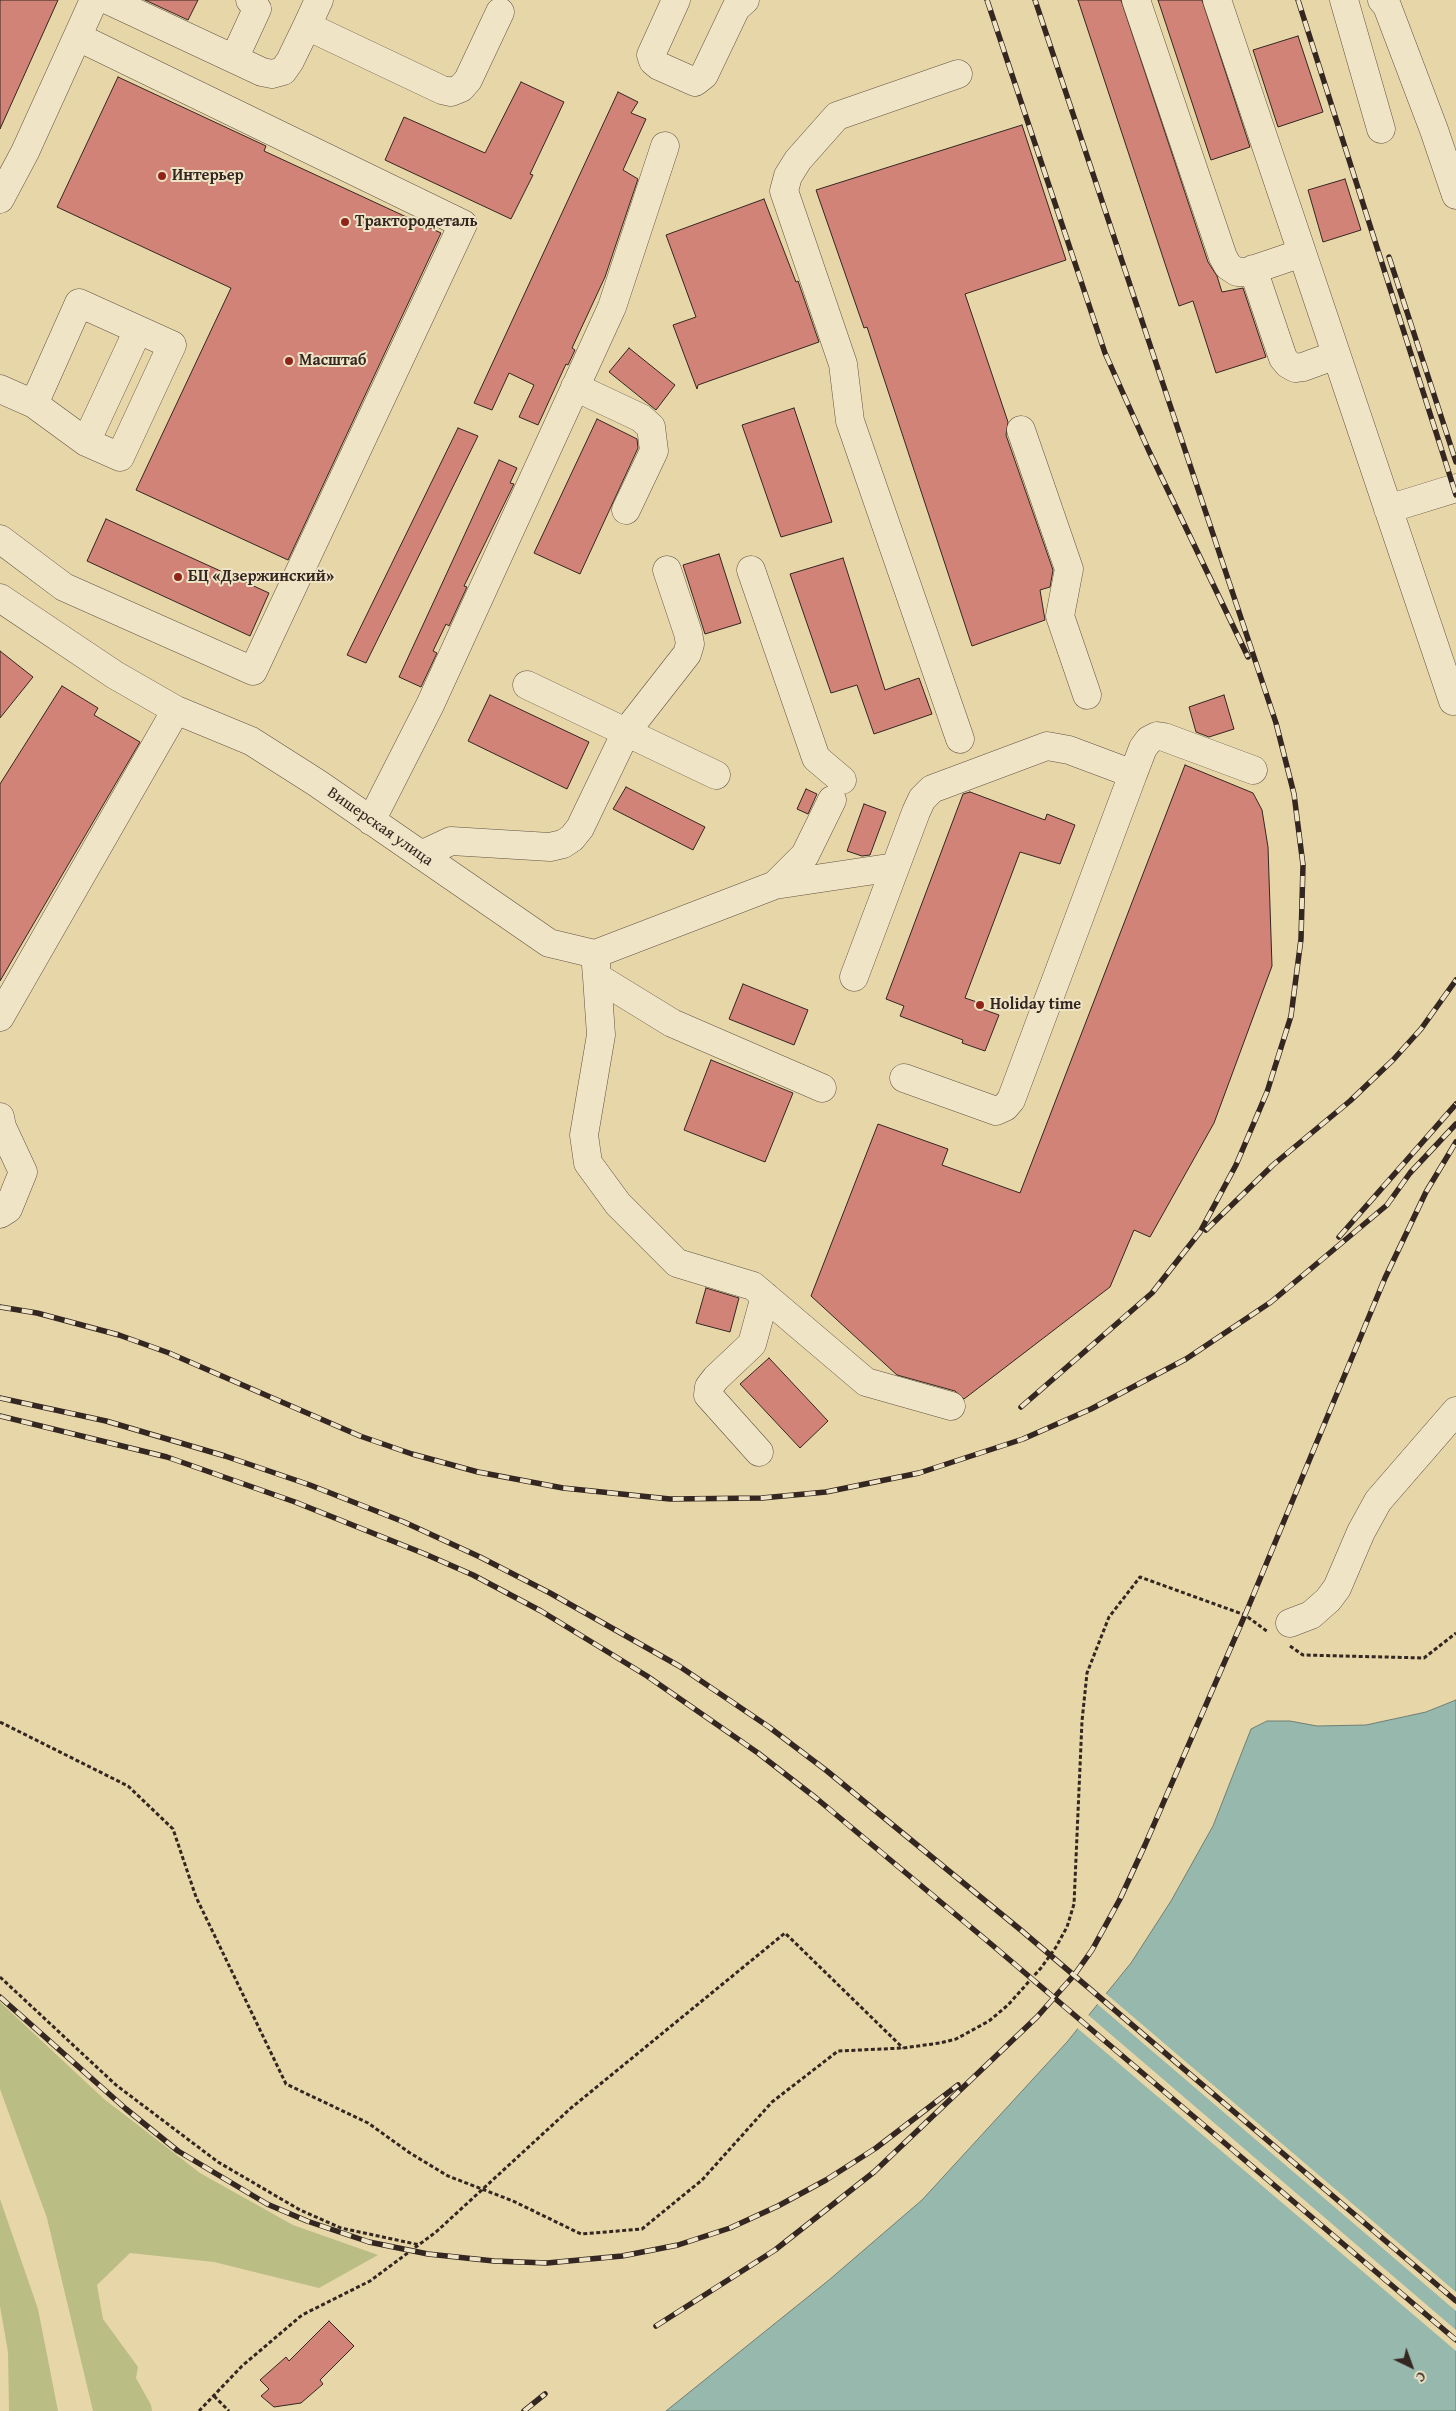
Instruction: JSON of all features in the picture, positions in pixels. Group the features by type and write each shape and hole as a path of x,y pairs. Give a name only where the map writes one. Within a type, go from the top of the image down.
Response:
{"street":[{"path":"0,199 25,152 94,0"},
{"path":"108,0 234,60 262,72 272,74 283,71 290,62 319,0"},
{"path":"234,60 257,9 250,0"},
{"path":"676,0 651,55 653,61 658,66 695,82 704,75 733,3"},
{"path":"1136,0 1223,257 1228,266 1237,272 1253,269 1302,253"},
{"path":"1217,0 1453,701"},
{"path":"1344,0 1381,130"},
{"path":"1382,0 1387,6 1434,130 1456,195"},
{"path":"1397,0 1456,170"},
{"path":"307,26 442,90 451,92 461,88 468,80 500,12"},
{"path":"0,539 64,587 253,671 463,224 78,38"},
{"path":"958,74 837,116 798,160 788,176 784,191 842,364 850,420 960,739"},
{"path":"371,821 430,705 612,307 665,146"},
{"path":"1253,269 1283,358 1288,364 1295,368 1303,367 1336,355"},
{"path":"0,389 34,404 86,442 120,457 172,345 79,303 34,404"},
{"path":"86,442 138,330"},
{"path":"575,387 641,418 651,427 654,451 626,510"},
{"path":"1022,430 1069,569 1060,616 1087,695"},
{"path":"1388,508 1456,488"},
{"path":"421,855 451,841 550,847 563,844 572,838 580,828 626,732 680,666 687,654 690,644 688,633 667,570"},
{"path":"751,570 816,758 837,790 805,855 775,885"},
{"name":"Вишерская улица","path":"0,598 116,675 176,710 251,741 317,783 549,943 596,965 672,1023 822,1088"},
{"path":"527,685 716,775"},
{"path":"0,1017 176,710"},
{"path":"904,1078 996,1111 1005,1107 1011,1100 1133,774 1143,748 1149,740 1157,736 1164,737 1253,770"},
{"path":"854,977 922,799 932,789 1047,746 1069,750 1133,774"},
{"path":"891,877 775,885 596,965 601,1035 584,1135 588,1163 618,1204 677,1262 753,1286 866,1382 952,1406"},
{"path":"0,1116 2,1127 23,1172 8,1209 0,1214"},
{"path":"759,1452 708,1395 709,1387 716,1378 752,1344 765,1296"},
{"path":"1284,1634 1328,1600 1337,1588 1361,1532 1378,1500 1456,1411"}],"path":[{"path":"0,1722 128,1786 173,1830 196,1897 286,2084 368,2124 428,2165 448,2176 482,2191 514,2201 581,2234 642,2230 702,2180 772,2102 838,2052 903,2048 956,2039 989,2021 1008,2005 1041,1968 1067,1927 1074,1904 1082,1721 1087,1673 1109,1617 1140,1577 1244,1615 1284,1634 1302,1655 1424,1658 1456,1633"},
{"path":"199,2411 242,2366 302,2315 370,2281 420,2245 482,2191 571,2108 785,1932 903,2048"},
{"path":"0,1977 116,2085 218,2162 300,2210 341,2228 420,2245"},
{"path":"214,2396 229,2411"}],"green space":[{"path":"0,2002 104,2099 200,2173 293,2225 378,2255 319,2288 214,2262 130,2253 97,2285 103,2319 138,2367 136,2378 151,2405 152,2411 93,2411 47,2218 0,2089"},
{"path":"0,2199 38,2309 58,2411 9,2411 8,2352 0,2306"}],"water":[{"path":"1456,1700 1456,2411 666,2411 829,2280 922,2200 1067,2042 1131,1963 1171,1901 1213,1826 1251,1729 1267,1721 1290,1721 1317,1726 1366,1725 1426,1712"}],"pier":[{"path":"1104,1992 1456,2292 1456,2311 1096,2003"},
{"path":"1087,2014 1456,2330 1456,2351 1076,2027"}],"building":[{"path":"0,0 58,0 0,129"},
{"path":"145,0 198,0 188,20"},
{"path":"1078,0 1121,0 1208,262 1217,276 1222,292 1243,288 1266,357 1216,373 1193,301 1179,306"},
{"path":"1158,0 1202,0 1250,147 1211,160"},
{"path":"1298,36 1323,112 1278,127 1253,50"},
{"name":"Масштаб","path":"118,77 266,146 264,151 441,233 288,560 136,490 231,288 57,207"},
{"path":"521,82 564,102 530,174 533,175 511,219 385,160 404,117 485,153"},
{"path":"618,92 638,102 631,113 646,119 623,170 638,179 605,277 572,348 575,350 568,365 566,364 538,425 519,417 534,385 509,373 492,410 474,403"},
{"path":"1022,125 1066,260 965,294 1008,422 1006,435 1053,570 1050,587 1040,590 1045,620 972,646 867,327 864,328 816,190"},
{"path":"1345,179 1361,230 1323,242 1308,190"},
{"path":"764,199 796,282 798,281 819,342 698,385 697,389 673,325 696,317 666,235"},
{"path":"629,348 675,385 656,410 609,372"},
{"path":"794,408 832,522 781,537 742,425"},
{"path":"597,419 637,439 638,448 580,574 534,553"},
{"path":"458,428 478,436 366,663 347,655"},
{"path":"499,460 517,468 510,483 514,484 464,586 467,587 449,626 446,624 433,651 437,653 421,687 399,677"},
{"name":"БЦ «Дзержинский»","path":"106,519 269,593 250,636 87,561"},
{"path":"719,554 741,623 705,634 683,565"},
{"path":"843,558 885,690 919,678 932,714 874,734 857,685 831,693 790,574"},
{"path":"0,651 33,677 0,718"},
{"path":"62,686 98,708 94,715 140,742 0,981 0,784"},
{"path":"490,695 589,742 567,789 468,741"},
{"path":"1224,695 1234,729 1209,737 1196,732 1189,707"},
{"path":"1185,765 1253,793 1262,810 1268,847 1272,966 1214,1123 1150,1237 1134,1230 1110,1287 964,1399 955,1391 897,1375 811,1296 878,1124 948,1149 942,1165 1020,1193"},
{"path":"626,787 705,827 693,850 613,809"},
{"path":"806,789 817,794 808,814 797,809"},
{"path":"970,792 1045,820 1047,814 1075,825 1060,864 1020,852 965,998 983,1004 982,1009 999,1015 985,1051 962,1043 963,1040 900,1016 904,1006 886,999 963,794"},
{"path":"864,804 886,812 870,855 862,856 847,851"},
{"path":"743,984 808,1010 794,1045 729,1019"},
{"path":"711,1060 793,1093 765,1162 684,1130"},
{"path":"706,1288 739,1298 730,1332 696,1323"},
{"path":"769,1358 828,1421 800,1448 740,1384"},
{"path":"329,2321 354,2346 320,2380 323,2384 301,2403 274,2407 261,2396 269,2389 260,2380 286,2357 289,2361"}],"railway":[{"path":"987,0 1105,353 1148,449 1248,657"},
{"path":"1021,1407 1152,1293 1200,1232 1236,1165 1267,1092 1291,1016 1301,939 1303,865 1294,794 1276,723 1035,0"},
{"path":"1298,0 1456,495"},
{"path":"1389,257 1456,462"},
{"path":"1206,1230 1273,1165 1350,1101 1393,1060 1421,1029 1456,980"},
{"path":"1339,1237 1456,1104"},
{"path":"0,1307 37,1313 119,1335 169,1353 360,1436 412,1454 478,1472 563,1488 670,1499 762,1498 826,1492 919,1473 1023,1439 1091,1409 1186,1359 1271,1302 1387,1205 1410,1173 1456,1124"},
{"path":"656,2326 775,2250 874,2172 1037,2017 1075,1974 1092,1950 1120,1899 1145,1845 1245,1615 1385,1278 1426,1192 1456,1142"},
{"path":"0,1398 106,1421 225,1456 310,1485 404,1522 480,1557 550,1593 679,1666 769,1727 827,1771 1022,1931 1456,2301"},
{"path":"0,1416 167,1457 295,1502 425,1554 473,1575 541,1611 647,1676 758,1753 816,1798 991,1944 1456,2340"},
{"path":"0,1997 126,2109 178,2151 267,2204 307,2221 369,2242 428,2254 494,2261 547,2263 622,2256 678,2245 730,2228 778,2206 826,2180 876,2148 958,2085"},
{"path":"524,2411 545,2394"}],"place":[{"name":"Интерьер","path":"162,176"},
{"name":"Трактородеталь","path":"345,222"},
{"name":"Масштаб","path":"289,361"},
{"name":"БЦ «Дзержинский»","path":"178,577"},
{"name":"Holiday time","path":"980,1005"}]}
